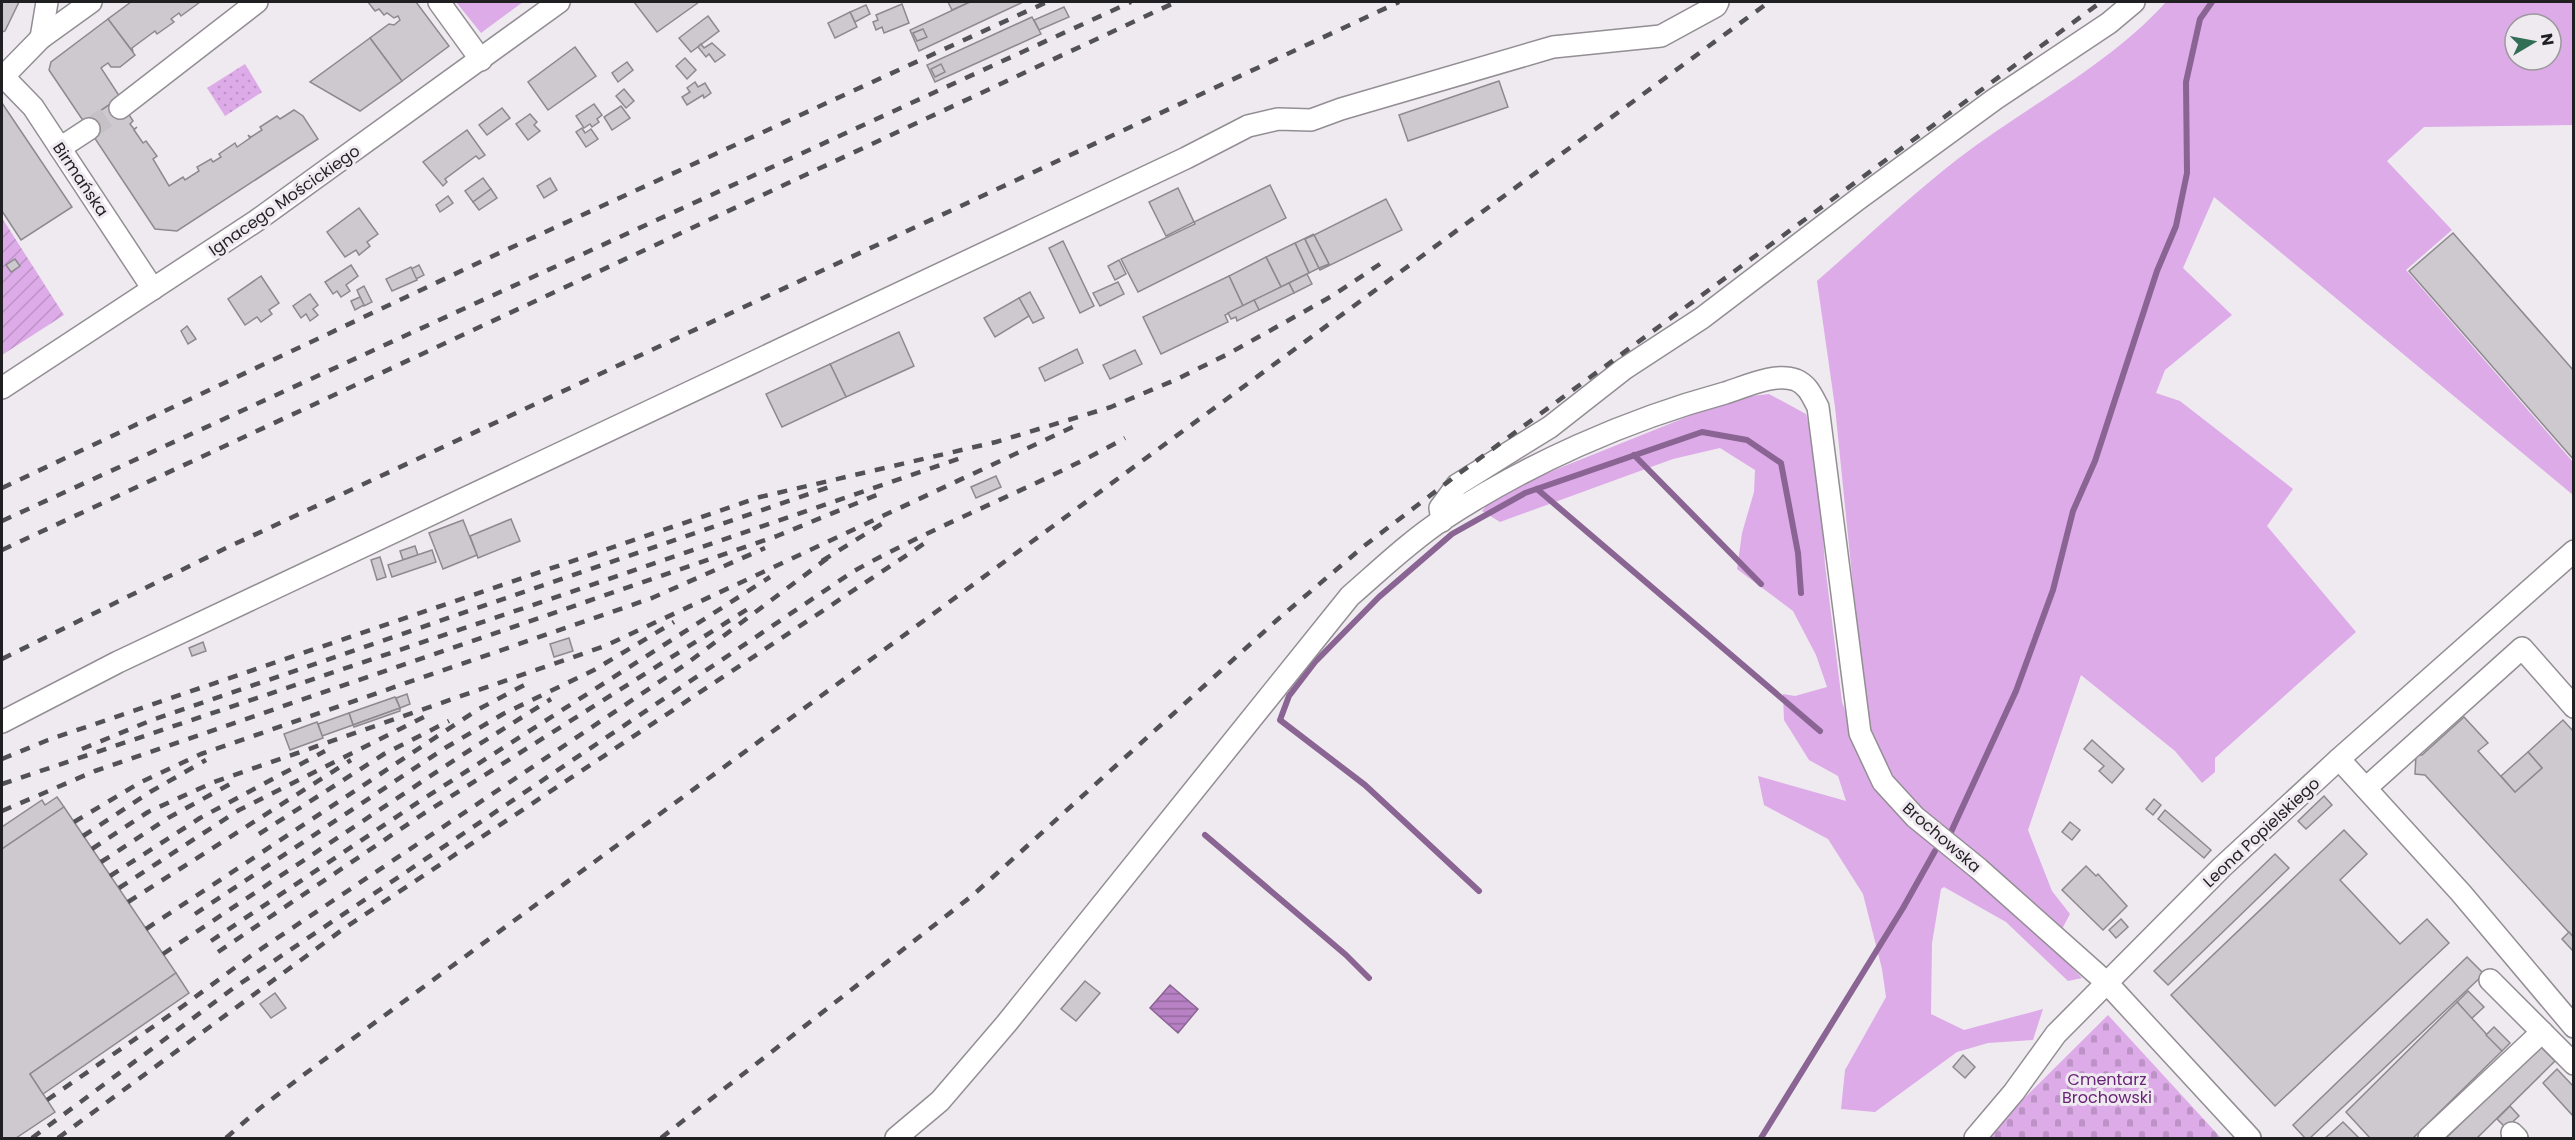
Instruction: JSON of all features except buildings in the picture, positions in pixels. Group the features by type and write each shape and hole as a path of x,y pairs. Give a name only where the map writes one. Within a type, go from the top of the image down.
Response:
{"street":[{"path":"41,38 47,2"},
{"path":"3,76 41,38 91,2"},
{"path":"120,108 257,2"},
{"path":"439,2 481,60"},
{"name":"Ignacego Mościckiego","path":"2,388 256,221 559,2"},
{"path":"2,722 118,662 1122,188 1248,126 1278,119 1311,120 1341,109 1553,47 1661,36 1716,6 1718,2"},
{"path":"896,1138 940,1101 1006,1024 1350,596 1395,556 1442,520 1440,508 1457,485 1550,427 1624,369 1702,318 1995,99 2109,22 2134,2"},
{"name":"Birmańska","path":"3,76 33,107 153,289"},
{"path":"60,148 89,129"},
{"name":"Brochowska","path":"1442,520 1574,448 1723,393 1776,378 1788,370 1805,385 1818,407 1860,733 1884,782 1915,817 1979,869 2107,983 2250,1138"},
{"name":"Leona Popielskiego","path":"1975,1138 2014,1092 2056,1034 2222,867 2339,759 2574,552"},
{"path":"2366,788 2522,648 2574,707"},
{"path":"2339,759 2461,892 2574,1027"},
{"path":"2490,980 2574,1064"},
{"path":"2429,1138 2542,1032"}],"green space":[{"path":"456,2 523,2 481,33"},
{"path":"2166,2 2573,2 2573,125 2424,127 2387,161 2452,230 2406,270 2573,462 2573,495 2214,197 2183,268 2232,315 2165,370 2156,393 2180,401 2293,489 2267,526 2356,632 2215,758 2215,772 2202,783 2175,751 2081,675 2028,830 2052,891 2070,914 2062,929 1968,852 1898,785 1871,734 1858,635 1835,407 1817,281 1959,158 2119,46"},
{"path":"245,64 262,92 225,116 207,88"},
{"path":"2,218 64,315 2,355"},
{"path":"1769,394 1806,414 1818,460 1825,565 1842,702 1861,753 2082,978 2068,981 2006,922 1944,887 1941,889 1932,943 1931,1014 1964,1030 2043,1009 2033,1040 1988,1043 1957,1052 1875,1112 1841,1109 1845,1070 1886,997 1882,969 1863,894 1828,839 1764,805 1758,776 1846,801 1838,776 1809,760 1784,720 1783,694 1795,696 1827,687 1816,655 1793,611 1737,569 1742,533 1754,492 1755,470 1720,448 1673,459 1500,522 1482,511 1489,503 1522,483 1734,398"},
{"name":"Cmentarz Brochowski","path":"2108,1015 2221,1138 1984,1138"}],"shaded area":[{"path":"1170,985 1198,1009 1178,1033 1150,1008"}],"waterway":[{"path":"1951,832 2016,691 2053,590 2073,511 2095,461 2157,271 2176,226 2187,173 2186,82 2200,19 2212,2"},
{"path":"1479,891 1365,785 1280,720 1289,696 1315,662 1379,597 1452,534 1525,493 1702,432 1747,440 1781,463 1798,553 1801,593"},
{"path":"1634,455 1761,584"},
{"path":"1537,489 1820,731"},
{"path":"1205,835 1346,955 1369,978"},
{"path":"1761,1138 1903,908 1935,851"}],"tunnel":[{"path":"89,129 120,108"}],"railway":[{"path":"2,488 495,255 1047,2"},
{"path":"2,521 1131,2"},
{"path":"2,550 1176,2"},
{"path":"2,659 224,549 1399,2"},
{"path":"226,1138 306,1073 1769,2"},
{"path":"661,1138 973,895 1277,620 1364,546 1457,475 2101,2"},
{"path":"2,759 48,740 760,497 996,442 1111,407 1175,380 1228,354 1332,296 1380,264"},
{"path":"92,849 148,812 214,782 605,646 1077,425"},
{"path":"32,1138 235,987 854,571 921,536 1058,473 1125,438"},
{"path":"2,784 964,457"},
{"path":"82,749 152,720 829,487"},
{"path":"2,811 95,771 777,536 879,494"},
{"path":"822,561 883,523"},
{"path":"58,1138 346,927 931,539"},
{"path":"74,822 141,782 201,754 652,598 765,548"},
{"path":"47,1100 252,955 686,664 829,557"},
{"path":"211,941 420,801 770,577"},
{"path":"218,952 423,814 754,605"},
{"path":"195,914 445,748 503,714 594,670 674,622"},
{"path":"146,929 477,710 528,683"},
{"path":"163,954 462,755 551,699"},
{"path":"119,888 239,810 430,714"},
{"path":"259,834 384,754 449,721"},
{"path":"110,876 200,818 325,751"},
{"path":"83,836 150,792 206,760"},
{"path":"128,902 351,760"},
{"path":"101,862 168,818 232,783"}]}
